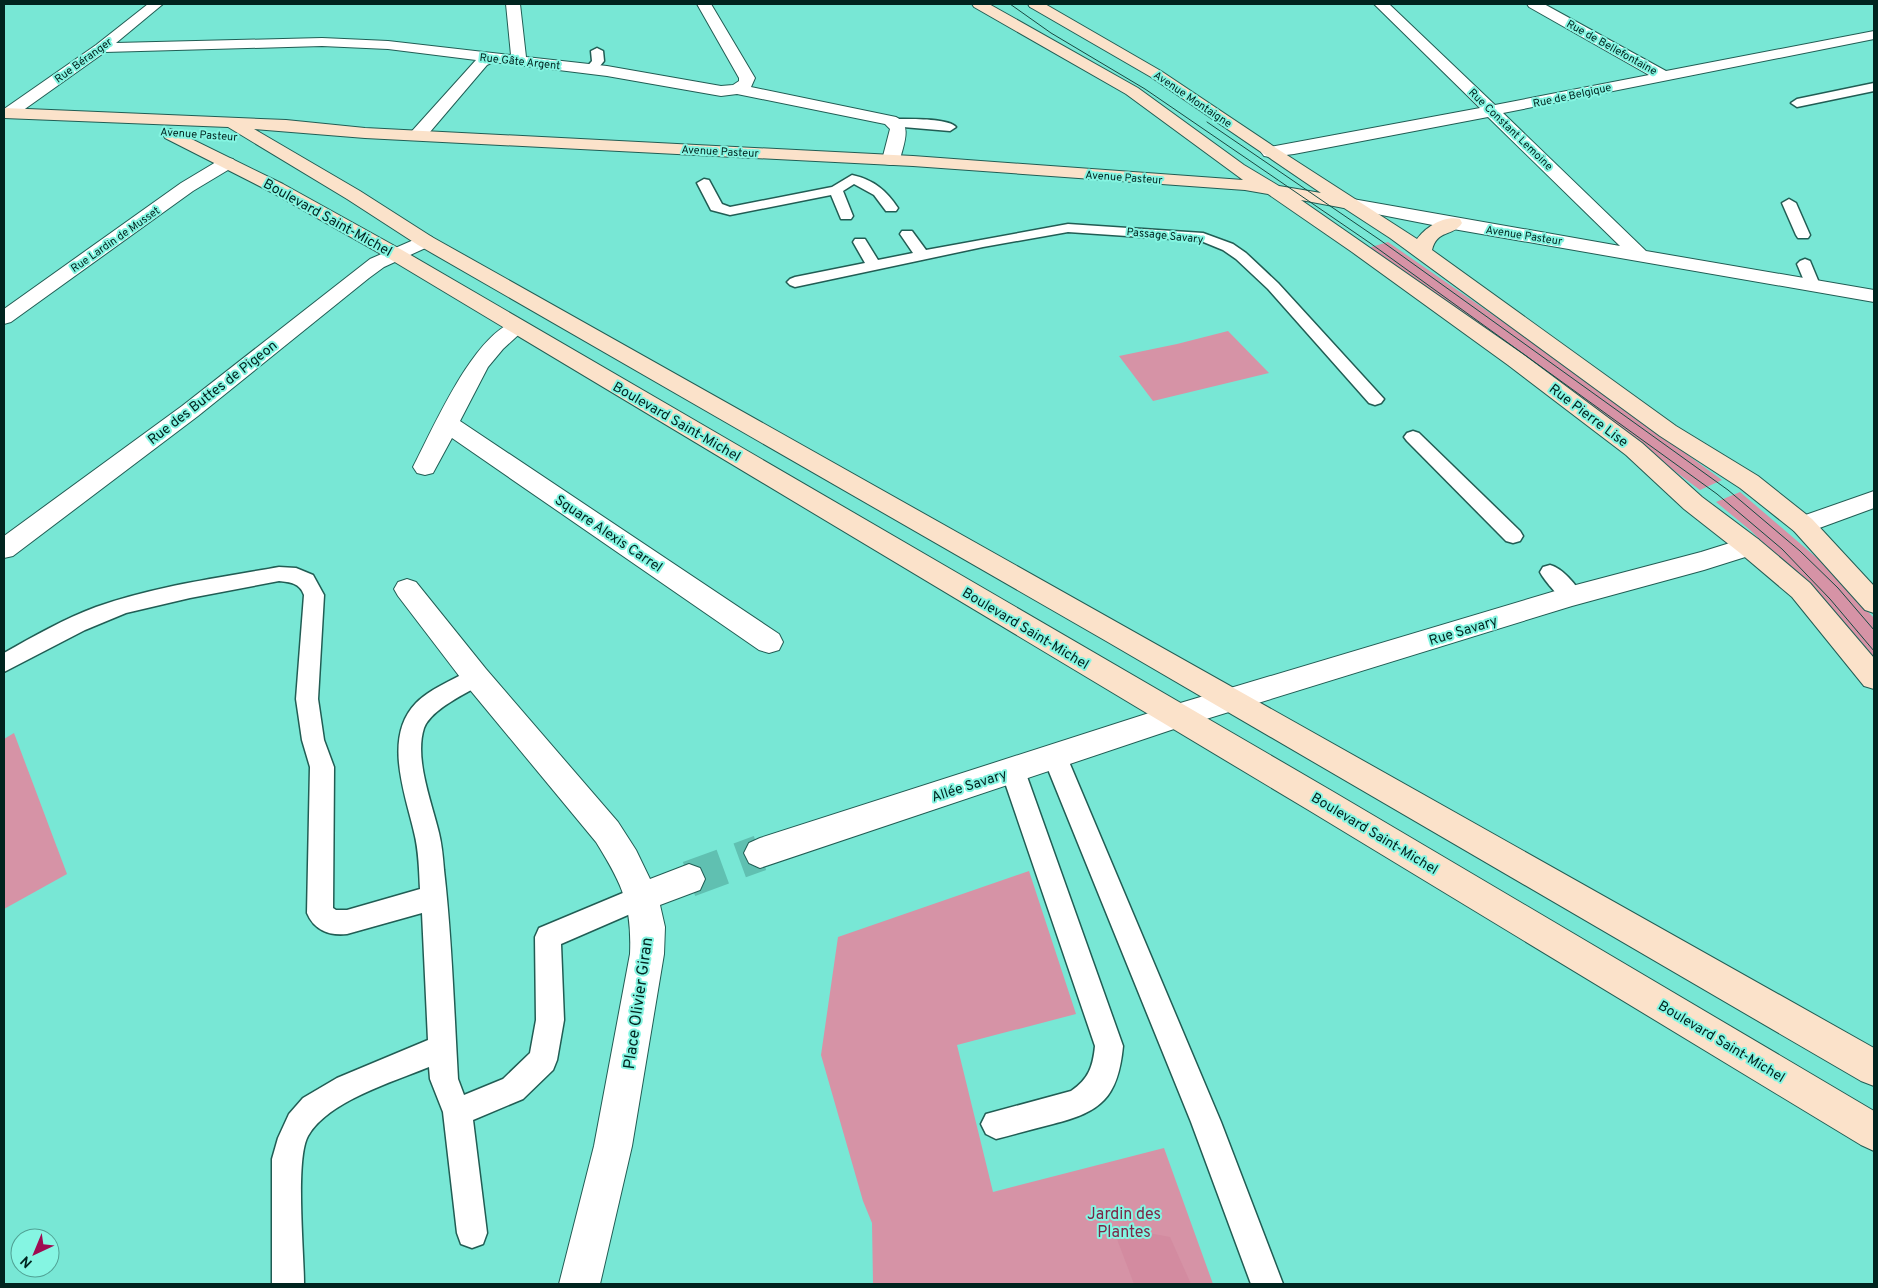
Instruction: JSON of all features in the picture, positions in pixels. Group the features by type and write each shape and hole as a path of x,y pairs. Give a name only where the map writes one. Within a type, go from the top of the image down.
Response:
{"main road":[{"path":"979,4 1132,91 1238,169 1272,189"},
{"name":"Avenue Montaigne","path":"1035,4 1156,74 1347,203"},
{"name":"Avenue Pasteur","path":"6,113 82,118 146,118 232,123 327,137"},
{"name":"Avenue Pasteur","path":"82,118 251,147 293,139 358,134 418,135 891,160 1217,183 1272,189 1347,203"},
{"name":"Avenue Pasteur","path":"232,123 251,147"},
{"path":"251,147 288,132 327,137 358,134"},
{"name":"Boulevard Saint-Michel","path":"171,134 307,158 425,241 1874,1068"},
{"name":"Boulevard Saint-Michel","path":"251,147 395,254 1177,716 1874,1132"},
{"name":"Rue Pierre Lise","path":"1272,189 1516,360 1634,449 1693,503 1749,546 1801,590 1874,678"},
{"path":"1347,203 1398,234 1668,431 1749,482 1803,525 1874,603"},
{"path":"1422,252 1427,236 1453,223"}],"street":[{"name":"Rue Béranger","path":"6,113 101,48 156,4"},
{"path":"513,4 519,61"},
{"path":"704,4 747,78 746,83 737,89"},
{"name":"Rue Constant Lemoine","path":"1381,4 1639,254"},
{"name":"Rue de Bellefontaine","path":"1534,4 1664,76"},
{"name":"Rue de Belgique","path":"1270,152 1493,112 1874,35"},
{"name":"Rue Gâte Argent","path":"101,48 322,42 388,45 591,69 721,92 737,89 866,114 896,123"},
{"path":"418,135 482,62 489,58"},
{"path":"891,160 898,129 896,123"},
{"name":"Rue Lardin de Musset","path":"4,318 188,187 251,147"},
{"name":"Avenue Pasteur","path":"1347,203 1874,296"},
{"name":"Rue des Buttes de Pigeon","path":"4,549 190,411 362,274 395,254 425,241"},
{"path":"424,467 478,365 496,344 516,327"},
{"name":"Square Alexis Carrel","path":"448,424 769,642"},
{"path":"1803,525 1874,499"},
{"name":"Rue Savary","path":"1177,716 1232,701 1572,596 1704,561 1749,546"},
{"name":"Place Olivier Giran","path":"406,589 476,677 607,832 625,860 642,896 648,927 647,954 642,987 613,1146 580,1284"},
{"name":"Allée Savary","path":"760,853 1177,716"},
{"path":"642,896 689,879"}],"lane":[{"path":"591,69 598,61 597,52"},
{"path":"1797,103 1874,87"},
{"path":"896,123 921,123 950,127"},
{"path":"704,183 716,207 730,211 836,190 852,179 856,158"},
{"path":"852,179 881,192 891,208"},
{"path":"836,190 846,216"},
{"path":"1790,203 1803,235"},
{"name":"Passage Savary","path":"795,282 1068,228 1203,237 1234,252 1273,286 1375,399"},
{"path":"907,234 922,256"},
{"path":"860,242 874,266"},
{"path":"1805,264 1812,285"},
{"path":"1413,436 1514,536"},
{"path":"1550,572 1572,596"},
{"path":"4,663 72,626 136,602 279,574 300,577 308,581 314,595 307,699 313,740 322,767 320,914 327,921 336,923 347,922 433,898"},
{"path":"472,1233 457,1112 444,1079 433,898 427,834 412,778 411,737 414,724 423,711 432,703 476,677"},
{"path":"1055,757 1206,1122 1267,1284"},
{"path":"996,1124 1077,1104 1090,1096 1099,1084 1107,1066 1109,1046 1013,770"},
{"path":"457,1112 514,1089 543,1060 550,1020 548,937 642,896"},
{"path":"288,1284 287,1159 292,1139 302,1120 317,1104 334,1094 442,1048"}],"green space":[{"path":"1388,242 1555,358 1722,480 1700,490 1510,348 1368,248"},
{"path":"1228,331 1269,373 1153,401 1119,356 1177,344"},
{"path":"1740,492 1817,558 1874,618 1874,661 1809,587 1750,530 1716,502"},
{"path":"14,733 67,874 4,909 4,739"},
{"name":"Jardin des Plantes","path":"1029,871 1076,1014 957,1045 993,1192 1164,1148 1213,1284 873,1284 872,1223 863,1201 821,1055 838,937"}],"shaded area":[{"path":"1112,1226 1170,1237 1191,1284 1134,1284"}],"tunnel":[{"path":"689,879 760,853"}],"tram line":[{"path":"1010,4 1051,33 1145,89 1370,243 1717,494 1782,549 1830,599 1874,651"},
{"path":"1207,122 1380,240 1728,490 1800,551 1838,588 1874,630"}]}
